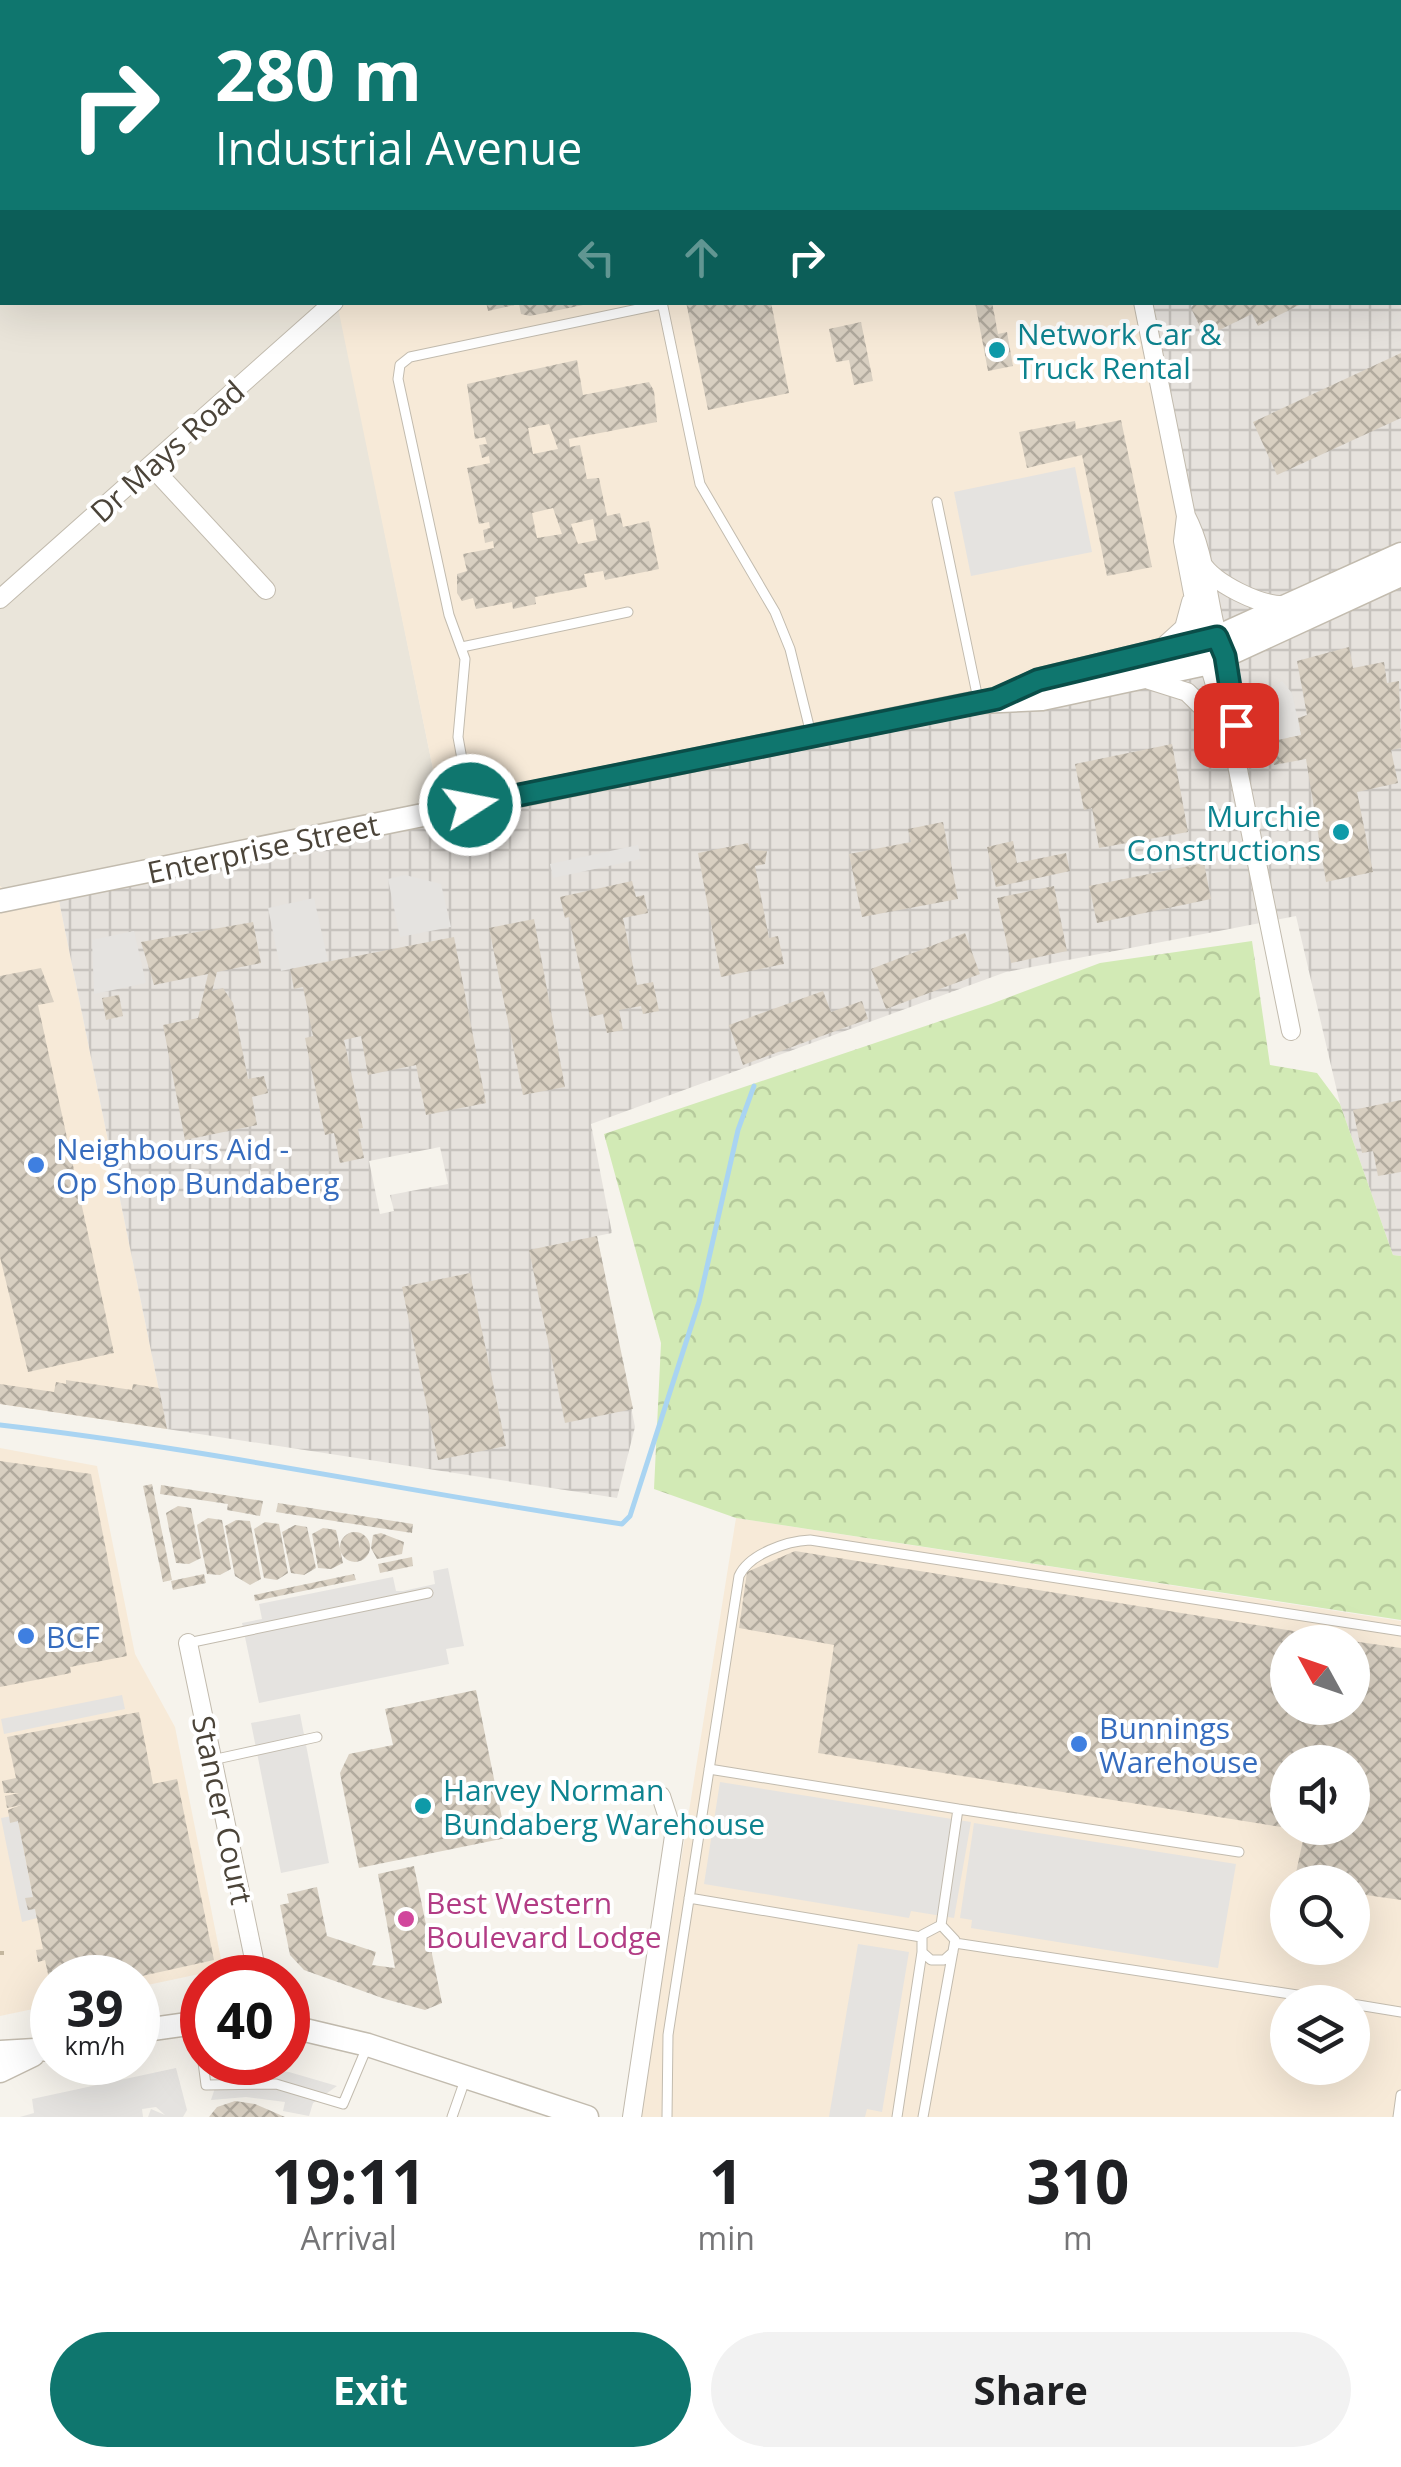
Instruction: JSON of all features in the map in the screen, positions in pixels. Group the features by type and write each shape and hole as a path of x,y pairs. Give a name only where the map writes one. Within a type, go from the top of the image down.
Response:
{"street":[{"name":"Dr Mays Road","path":"0,599 331,305"},
{"path":"1145,305 1186,516 1196,536 1214,649"},
{"path":"150,466 266,590"},
{"path":"1186,516 1182,541 1193,592 1236,719 1229,737"},
{"name":"Enterprise Street","path":"988,701 1038,680 1153,656 1214,649 1287,605 1401,554"},
{"path":"1201,561 1214,576 1268,604 1287,605"},
{"name":"Enterprise Street","path":"0,902 988,701 1042,699 1145,680 1401,575"},
{"path":"1153,656 1184,628 1193,592"},
{"path":"1145,680 1164,682 1188,692 1229,737 1291,1031"},
{"name":"Stancer Court","path":"188,1643 253,1955"},
{"path":"632,2117 674,1836 662,1796"},
{"path":"310,2031 368,2045 587,2117"},
{"path":"1,2066 30,2056"}],"lane":[{"path":"470,805 458,737 466,674 462,646 450,615 398,379 400,366 410,357 653,305"},
{"path":"662,305 700,484 775,612 790,648 812,736"},
{"path":"937,502 988,701"},
{"path":"462,646 628,612"},
{"path":"667,2117 668,2035 689,1898 740,1576 753,1559 798,1540 1401,1632"},
{"path":"188,1643 428,1593"},
{"path":"212,1760 317,1737"},
{"path":"709,1770 1240,1852"},
{"path":"941,1925 958,1809"},
{"path":"689,1898 920,1937"},
{"path":"920,1937 930,1927 941,1925 950,1930 954,1948 923,2117"},
{"path":"897,2117 922,1952 920,1937"},
{"path":"922,1952 938,1961 954,1948 1270,1992"},
{"path":"1370,2007 1401,2012"},
{"path":"279,2085 343,2104 368,2045"},
{"path":"452,2117 466,2077"},
{"path":"1398,2117 1401,2095"}],"shaded area":[{"path":"0,305 338,305 442,813 13,900 0,886"},
{"path":"337,305 1145,305 1215,650 442,813"},
{"path":"1145,305 1401,305 1401,1256 1393,1255 1340,1104 1296,916 1006,972 591,1124 612,1233 597,1236 635,1427 617,1498 167,1429 57,891 1214,650","holes":["440,1147 448,1184 390,1195 394,1211 380,1214 369,1161"]},
{"path":"1075,467 1092,552 971,576 954,492"},
{"path":"1282,681 1292,693 1301,735 1269,742 1258,698"},
{"path":"638,845 641,859 553,878 550,864"},
{"path":"405,875 441,884 451,927 400,937 388,879"},
{"path":"0,886 14,900 57,891 167,1429 0,1404"},
{"path":"314,898 328,961 281,971 268,908"},
{"path":"134,931 146,983 94,994 92,940"},
{"path":"0,1448 97,1466 135,1654 175,1727 220,1955 180,1955 180,1978 160,1982 160,1955 30,1955 30,2010 0,2016"},
{"path":"736,1518 1401,1621 1401,2117 640,2117"},
{"path":"448,1568 464,1646 446,1649 449,1664 259,1703 242,1623 262,1619 259,1604 393,1577 396,1591 403,1591 435,1584 433,1571"},
{"path":"122,1695 125,1709 4,1734 1,1719"},
{"path":"300,1714 329,1863 281,1873 251,1723"},
{"path":"720,1782 971,1822 954,1918 911,1911 909,1918 704,1884"},
{"path":"17,1815 37,1918 22,1922 1,1818"},
{"path":"974,1823 1236,1864 1218,1968 971,1928 972,1920 960,1918"},
{"path":"858,1944 909,1952 882,2112 867,2109 865,2117 829,2117"},
{"path":"176,2068 187,2110 183,2117 148,2117 151,2109 165,2115 156,2107 142,2109 143,2117 20,2117 34,2113 32,2099 97,2085 160,2085 160,2071"},
{"path":"310,2078 337,2086 313,2103 309,2116 283,2111 285,2102 246,2097 211,2100 216,2085 310,2085"}],"green space":[{"path":"1252,941 1270,1065 1317,1073 1340,1104 1393,1255 1401,1256 1401,1620 736,1518 654,1489 661,1343 604,1134 991,1004 1100,963"}],"building":[{"path":"487,305 515,305 488,311"},
{"path":"519,305 583,305 530,316 521,314"},
{"path":"687,305 772,305 789,393 708,410"},
{"name":"Network Car & Truck Rental","path":"976,305 993,305 998,334 1007,332 1013,366 988,371"},
{"path":"1299,305 1258,326 1252,314 1205,337 1191,308"},
{"path":"861,322 873,381 854,385 849,360 836,362 829,329"},
{"path":"1401,353 1401,418 1277,475 1253,422"},
{"path":"577,360 583,395 649,382 654,391 657,422 569,439 570,447 580,445 587,479 599,478 607,516 620,513 623,527 649,521 659,569 605,580 603,571 584,574 587,587 535,597 536,604 513,609 512,602 476,609 473,598 462,601 457,593 457,574 467,571 463,554 494,548 493,541 485,543 483,530 490,528 489,522 479,524 467,468 490,463 489,456 482,458 479,445 487,444 485,437 475,439 467,384","holes":["549,424 558,449 533,454 528,428","553,508 562,534 537,538 532,513","593,519 597,540 578,544 571,524"]},
{"path":"1121,420 1152,567 1107,576 1082,455 1027,468 1019,432 1075,421 1076,429"},
{"path":"1349,647 1353,668 1384,662 1387,683 1399,681 1401,748 1391,750 1398,783 1357,792 1373,872 1326,882 1306,759 1274,765 1269,742 1301,735 1298,718 1307,715 1297,661"},
{"path":"1172,744 1188,832 1099,848 1092,808 1084,810 1075,764"},
{"path":"943,822 958,899 862,917 849,854 911,842 908,829"},
{"path":"1013,841 1017,863 1066,853 1070,871 996,887 987,847"},
{"path":"748,843 750,850 767,851 765,864 755,866 769,938 778,936 784,964 721,977 698,853"},
{"path":"1204,863 1211,899 1097,923 1089,886"},
{"path":"632,881 636,897 644,895 648,913 623,918 637,985 653,982 659,1011 643,1014 641,1006 619,1010 623,1030 607,1033 603,1014 590,1017 569,917 565,918 560,897"},
{"path":"1054,886 1067,951 1011,963 997,898"},
{"path":"534,919 565,1087 523,1095 489,928"},
{"path":"253,922 261,963 217,972 212,991 223,988 233,1003 248,1079 264,1076 268,1093 252,1097 257,1125 185,1140 163,1025 198,1018 208,974 154,985 141,942"},
{"path":"965,933 980,974 886,1009 871,969"},
{"path":"454,937 486,1103 426,1115 416,1065 368,1075 361,1036 344,1040 363,1128 358,1129 364,1158 340,1163 334,1133 325,1135 305,1038 313,1036 303,987 294,989 290,969"},
{"path":"41,968 54,1002 38,1005 114,1353 28,1372 0,1257 0,976"},
{"path":"823,991 831,1012 862,1001 868,1019 743,1065 729,1025"},
{"path":"119,995 123,1016 106,1020 102,998"},
{"path":"1401,1100 1401,1172 1378,1176 1373,1151 1362,1153 1353,1110"},
{"path":"597,1236 633,1409 565,1423 529,1250"},
{"path":"470,1273 506,1446 438,1460 402,1287"},
{"path":"66,1380 132,1390 133,1384 159,1388 167,1429 0,1404 0,1384 54,1392 56,1382 66,1384"},
{"path":"0,1461 91,1474 127,1656 70,1667 71,1673 0,1687"},
{"path":"152,1484 172,1580 163,1582 143,1486"},
{"path":"161,1485 263,1501 260,1516 227,1510 228,1504 160,1494"},
{"path":"278,1503 413,1524 412,1533 276,1512"},
{"path":"178,1506 191,1508 201,1558 189,1564 176,1563 169,1529 166,1513"},
{"path":"208,1518 222,1520 231,1569 220,1575 207,1574 200,1541 197,1525"},
{"path":"236,1520 250,1521 261,1579 250,1585 235,1576 225,1526"},
{"path":"265,1522 279,1524 288,1573 277,1580 264,1578 254,1529"},
{"path":"295,1525 307,1527 316,1568 304,1575 291,1573 282,1532"},
{"path":"323,1528 336,1530 343,1563 331,1569 318,1568 312,1534"},
{"path":"355,1532 369,1541 370,1547 361,1561 355,1562 341,1553 340,1547 349,1533"},
{"path":"381,1533 404,1542 402,1554 377,1559 371,1548 373,1535"},
{"path":"795,1551 1270,1627 1270,1725 1370,1725 1370,1644 1401,1648 1401,1900 1370,1896 1370,1865 1298,1865 1302,1845 1370,1845 1370,1745 1270,1745 1270,1825 818,1753 834,1645 739,1628 747,1572"},
{"path":"412,1557 413,1566 380,1573 378,1564"},
{"path":"204,1574 206,1583 173,1590 171,1581"},
{"path":"354,1574 356,1580 255,1601 254,1595"},
{"name":"Harvey Norman Bundaberg Warehouse","path":"476,1690 506,1838 359,1868 340,1773 349,1754 393,1745 385,1709"},
{"path":"139,1712 153,1784 177,1779 213,1955 180,1955 180,1968 160,1972 160,1955 37,1955 36,1950 43,1949 35,1909 28,1910 25,1898 33,1897 18,1821 10,1823 8,1810 21,1805 7,1808 5,1796 19,1793 4,1793 2,1781 16,1778 7,1737"},
{"path":"414,1866 442,2003 425,2010 385,1999 310,1972 310,1955 290,1955 280,1905 289,1903 287,1894 317,1887 327,1936 376,1952 372,1965 395,1968 378,1874"},
{"path":"235,2101 255,2104 285,2117 209,2117 217,2107"}],"waterway":[{"path":"0,1425 156,1446 622,1524 630,1516 699,1302 738,1130 754,1086"}],"place":[{"name":"Network Car & Truck Rental","path":"997,350"},
{"name":"Murchie Constructions","path":"1341,832"},
{"name":"Neighbours Aid - Op Shop Bundaberg","path":"36,1165"},
{"name":"BCF","path":"26,1636"},
{"name":"Bunnings Warehouse","path":"1079,1744"},
{"name":"Harvey Norman Bundaberg Warehouse","path":"423,1806"},
{"name":"Best Western Boulevard Lodge","path":"406,1919"}],"route":[{"path":"470,805 996,699 1038,680 1153,656 1217,637 1225,656 1236,725"}]}
